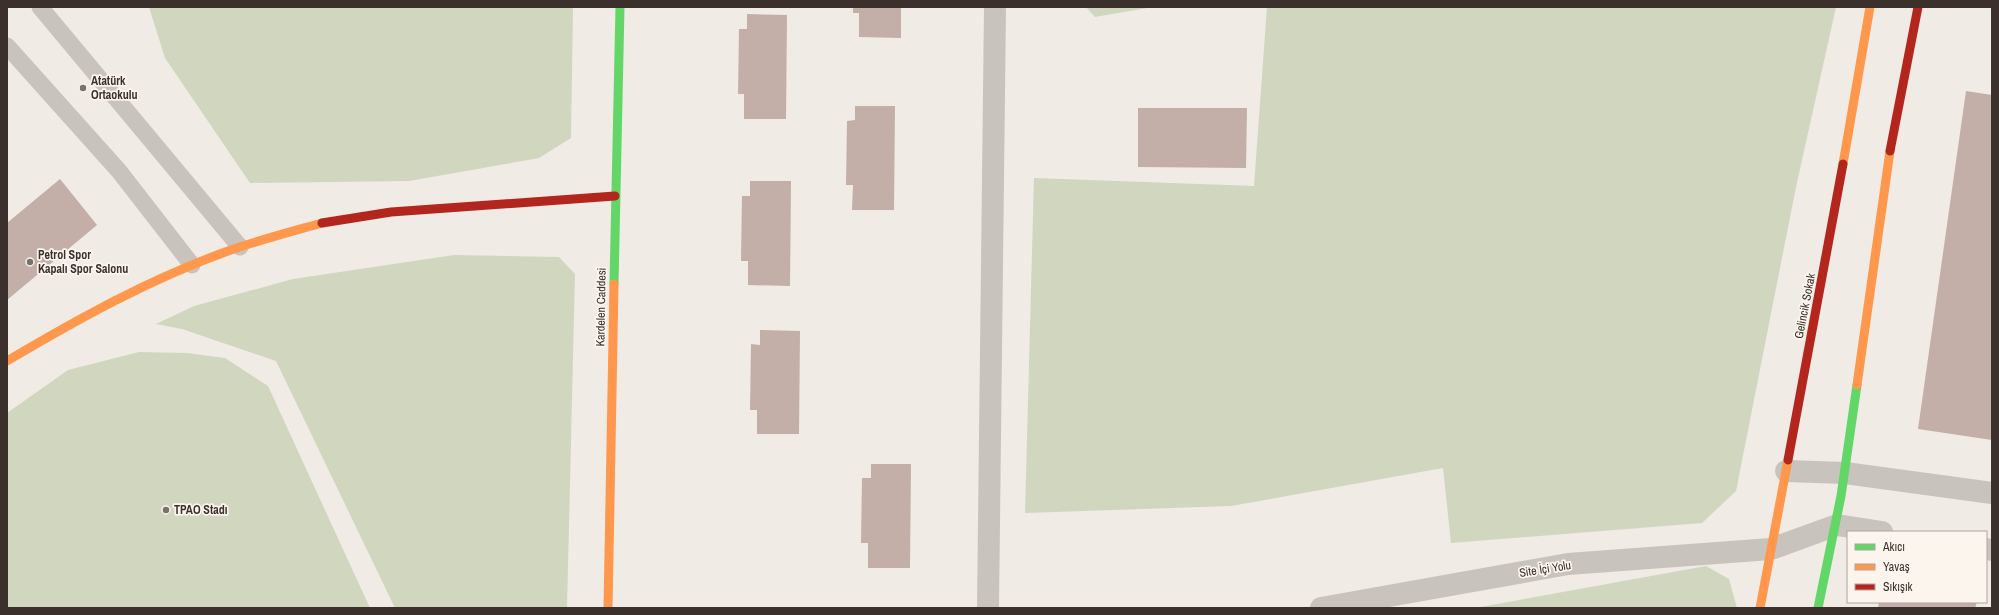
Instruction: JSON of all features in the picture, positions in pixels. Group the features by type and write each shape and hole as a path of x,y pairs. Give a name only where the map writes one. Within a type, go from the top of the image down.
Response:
{"street":[{"name":"Kardelen Caddesi","path":"608,608 615,196 620,7"},
{"path":"988,608 995,7"},
{"name":"Gelincik Sokak","path":"1760,608 1829,241 1870,7"},
{"path":"1818,608 1837,525 1892,131 1918,7"},
{"path":"7,361 63,327 119,298 192,265 240,247 304,228 372,214 615,196"},
{"path":"1786,471 1845,473 1992,493"},
{"path":"1837,525 1876,531"},
{"name":"Site İçi Yolu","path":"1322,608 1568,564 1771,548 1837,525"}],"lane":[{"path":"40,7 240,247"},
{"path":"7,46 119,171 192,265"}],"green space":[{"path":"149,7 573,7 571,138 539,158 409,181 250,183 165,58"},
{"path":"1086,7 1153,7 1095,17"},
{"path":"1267,7 1836,7 1796,187 1736,491 1702,523 1451,543 1443,468 1231,506 1025,513 1034,178 1254,186"},
{"path":"454,255 559,257 575,274 567,608 395,608 276,361 182,329 156,324 194,306 293,279"},
{"name":"TPAO Stadı","path":"139,352 187,353 225,358 268,386 370,608 7,608 7,413 68,370"},
{"path":"1706,566 1729,579 1737,608 1475,608"}],"building":[{"path":"853,7 901,7 901,38 859,37 859,13 853,13"},
{"path":"747,14 787,15 786,119 744,119 744,94 738,94 739,29 747,29"},
{"path":"1966,91 1992,95 1992,440 1918,429"},
{"path":"855,106 895,106 894,210 852,210 853,185 846,185 847,121 855,120"},
{"path":"1138,108 1247,108 1246,168 1138,167"},
{"name":"Petrol Spor Kapalı Spor Salonu","path":"60,179 97,225 7,300 7,223"},
{"path":"750,181 791,181 790,286 748,285 748,261 741,261 742,196 750,196"},
{"path":"760,330 800,331 799,434 757,434 757,410 750,410 751,344 760,345"},
{"path":"871,464 911,464 910,568 868,568 868,543 861,543 862,478 871,478"},
{"path":"1879,603 1977,603 1975,608 1878,608"}],"traffic: fast":[{"path":"614,284 620,7"},
{"path":"1818,608 1841,496 1857,385"}],"traffic: slow":[{"path":"1843,164 1870,7"},
{"path":"1857,385 1890,151"},
{"path":"7,361 88,315 171,274 240,247 322,223"},
{"path":"608,608 614,284"},
{"path":"1760,608 1788,460"}],"traffic: jam":[{"path":"1890,151 1918,7"},
{"path":"1788,460 1843,164"},
{"path":"322,223 391,212 615,196"}],"place":[{"name":"Atatürk Ortaokulu","path":"83,88"},
{"name":"Petrol Spor Kapalı Spor Salonu","path":"30,262"},
{"name":"TPAO Stadı","path":"166,510"}]}
